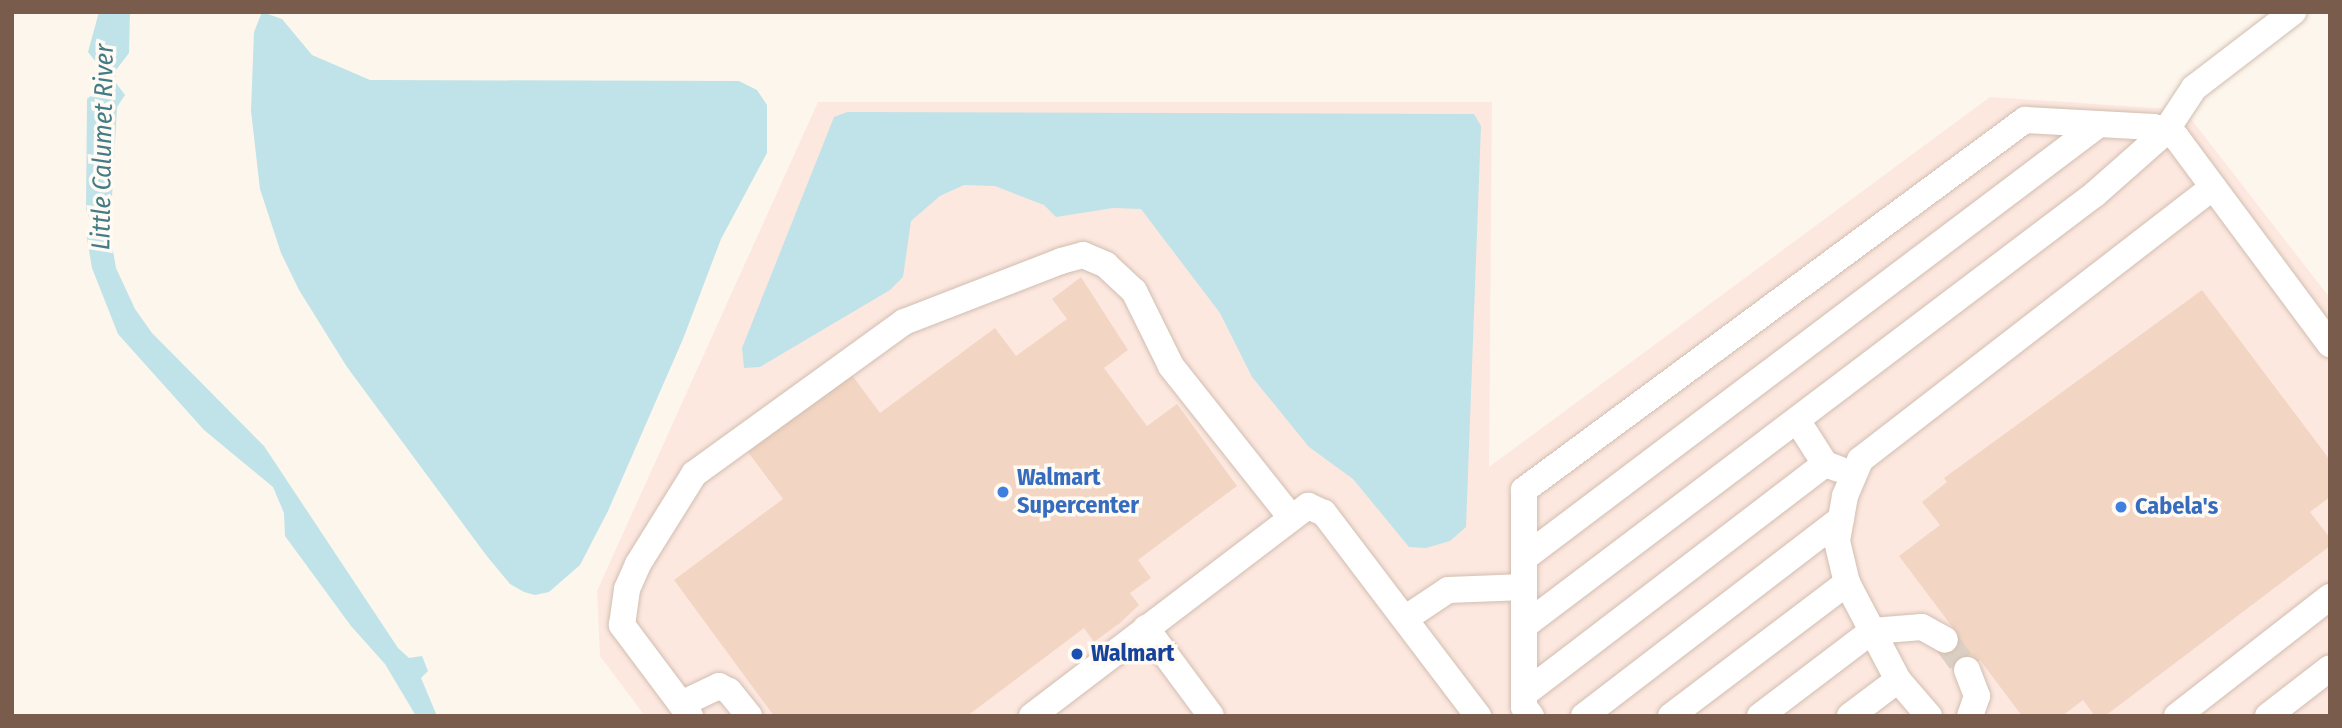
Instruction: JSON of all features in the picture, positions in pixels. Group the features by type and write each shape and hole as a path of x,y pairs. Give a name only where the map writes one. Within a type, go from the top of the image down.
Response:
{"lane":[{"path":"1524,626 2095,194 2165,132 2194,88 2293,12"},
{"path":"1528,705 1524,626 1524,490 2025,120 2154,127 2176,137 2330,344"},
{"path":"1524,558 2099,124"},
{"path":"1920,713 1898,680 1847,583 1837,541 1841,519 1860,460 2213,187"},
{"path":"749,716 729,691 719,687 686,710 622,625 626,589 638,564 694,474 904,322 1061,261 1083,255 1106,265 1134,291 1171,366 1290,516"},
{"path":"1797,420 1825,464 1854,474"},
{"path":"1528,705 1825,464"},
{"path":"1032,716 1290,516 1308,506 1324,513 1478,716"},
{"path":"1584,716 1841,519"},
{"path":"1671,716 1847,583"},
{"path":"1406,618 1448,590 1524,587"},
{"path":"2177,716 2330,597"},
{"path":"1760,716 1872,631 1922,627 1945,640"},
{"path":"1146,628 1211,716"},
{"path":"2268,716 2330,668"},
{"path":"1967,670 1977,696 1970,716"},
{"path":"1850,716 1898,680"}],"shaded area":[{"path":"1990,97 2184,110 2330,298 2330,716 645,716 600,656 597,591 818,102 1492,102 1489,467"}],"water":[{"name":"Little Calumet River","path":"99,12 130,12 129,53 116,70 116,83 125,95 117,107 110,233 116,268 135,309 152,333 264,446 398,648 409,658 422,656 428,671 421,678 437,716 416,716 385,664 351,626 285,536 284,513 273,487 204,430 118,334 92,268 87,238 91,223 86,209 87,99 103,85 103,71 88,52"},
{"path":"262,12 282,19 312,55 370,80 739,81 757,90 767,105 767,153 721,239 683,339 608,511 580,565 549,592 535,595 510,584 347,367 299,290 281,253 260,189 251,111 254,32"},
{"path":"847,112 1474,114 1481,126 1466,527 1450,541 1426,548 1409,547 1353,479 1309,447 1252,377 1220,313 1141,209 1113,208 1056,217 1044,205 995,186 964,185 940,196 911,221 903,277 890,290 760,367 744,368 742,348 834,117"}],"building":[{"name":"Walmart Supercenter","path":"1081,277 1128,350 1104,368 1147,426 1177,404 1237,486 1138,560 1151,578 1130,593 1139,605 1120,623 1094,642 1084,628 967,716 774,716 674,580 783,499 748,452 852,375 880,413 995,328 1016,356 1067,319 1052,299"},
{"name":"Cabela's","path":"2202,290 2330,460 2330,497 2310,512 2330,538 2330,546 2105,716 2095,716 2083,700 2062,716 2022,716 1980,660 1958,677 1935,647 1956,632 1899,556 1940,525 1922,502 1947,482 1944,478"}],"tunnel":[{"path":"1945,640 1967,670"}],"place":[{"name":"Walmart Supercenter","path":"1003,492"},
{"name":"Cabela's","path":"2121,507"},
{"name":"Walmart","path":"1077,654"}]}
